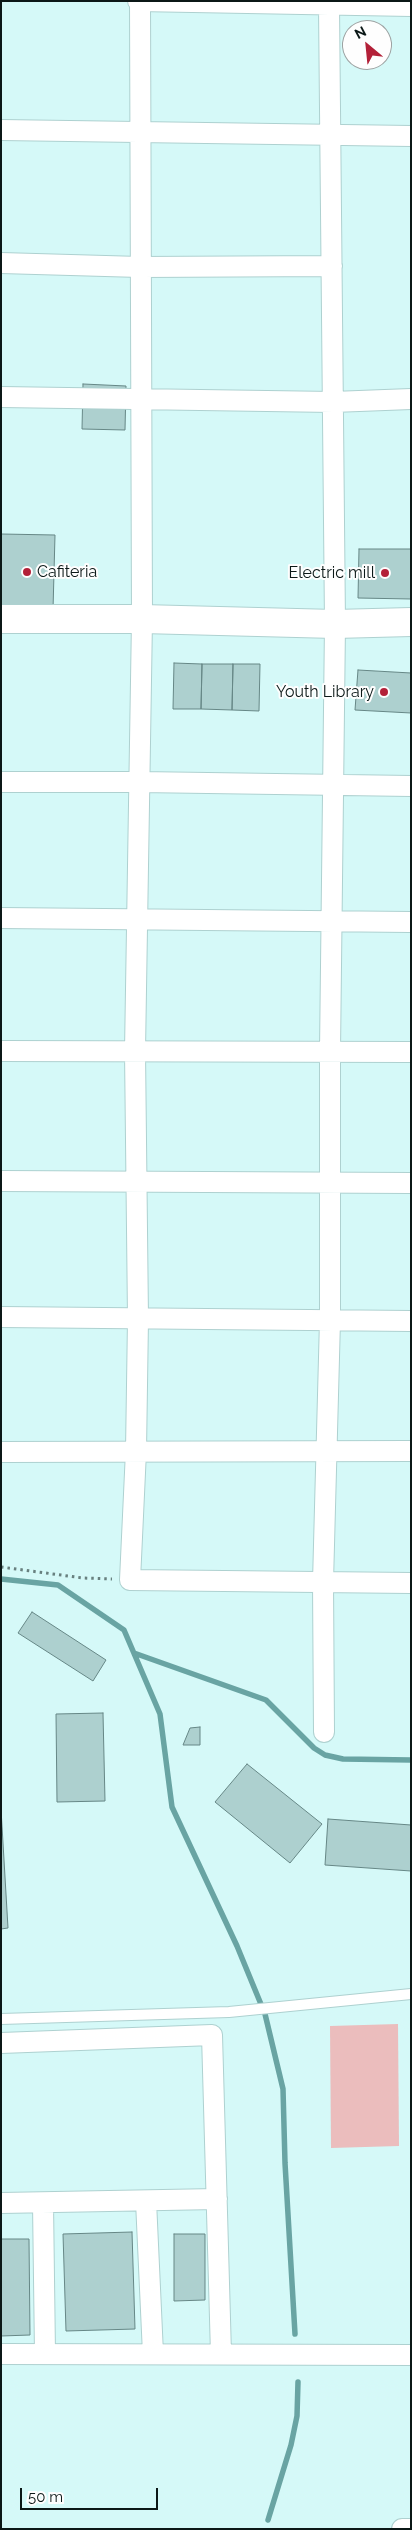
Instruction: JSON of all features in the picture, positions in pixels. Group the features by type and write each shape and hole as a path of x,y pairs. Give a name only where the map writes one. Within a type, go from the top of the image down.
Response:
{"street":[{"path":"411,6 329,6 139,1 138,130 142,619 135,1051 138,1318 136,1451 130,1580 411,1583"},
{"path":"324,1732 323,1582 330,1320 330,1051 335,624 329,6"},
{"path":"1,130 138,130 331,136 411,136"},
{"path":"1,263 140,267 332,266"},
{"path":"1,398 333,402 411,399"},
{"path":"1,618 142,619 335,624 411,622"},
{"path":"1,782 411,786"},
{"path":"1,918 411,922"},
{"path":"1,1051 411,1052"},
{"path":"1,1181 411,1183"},
{"path":"1,1317 411,1321"},
{"path":"1,1452 411,1451"},
{"path":"1,2043 212,2035 221,2354"},
{"path":"1,2203 217,2199"},
{"path":"146,2200 153,2354"},
{"path":"43,2203 45,2354"},
{"path":"1,2354 411,2355"},
{"path":"402,2529 411,2529"}],"lane":[{"path":"1,2019 228,2012 411,1994"}],"path":[{"path":"1,1567 83,1578 130,1580"}],"shaded area":[{"path":"398,2024 399,2146 331,2148 330,2026"}],"building":[{"path":"83,384 126,386 125,430 82,429"},
{"name":"Cafiteria","path":"1,534 55,535 53,610 1,609"},
{"name":"Electric mill","path":"359,549 411,549 411,599 358,598"},
{"path":"174,663 202,664 201,709 173,709"},
{"path":"202,664 233,664 232,710 201,709"},
{"path":"233,664 260,664 259,711 232,710"},
{"name":"Youth Library","path":"358,670 411,673 411,713 355,710"},
{"path":"32,1612 106,1660 93,1681 18,1633"},
{"path":"103,1713 105,1801 57,1802 56,1714"},
{"path":"200,1727 200,1745 183,1745 190,1728"},
{"path":"247,1764 322,1824 290,1863 215,1802"},
{"path":"1,1809 8,1928 1,1929"},
{"path":"328,1819 411,1825 411,1871 325,1865"},
{"path":"132,2232 135,2329 66,2331 63,2234"},
{"path":"174,2234 205,2234 205,2300 174,2301"},
{"path":"1,2239 29,2239 30,2335 1,2336"}],"waterway":[{"path":"1,1579 58,1585 124,1630 160,1714 172,1807 237,1946 265,2014 283,2089 285,2163 295,2334"},
{"path":"134,1653 266,1700 314,1748 325,1755 343,1759 411,1760"},
{"path":"268,2520 291,2445 297,2416 298,2382"}],"place":[{"name":"Cafiteria","path":"27,572"},
{"name":"Electric mill","path":"385,573"},
{"name":"Youth Library","path":"384,692"}]}
